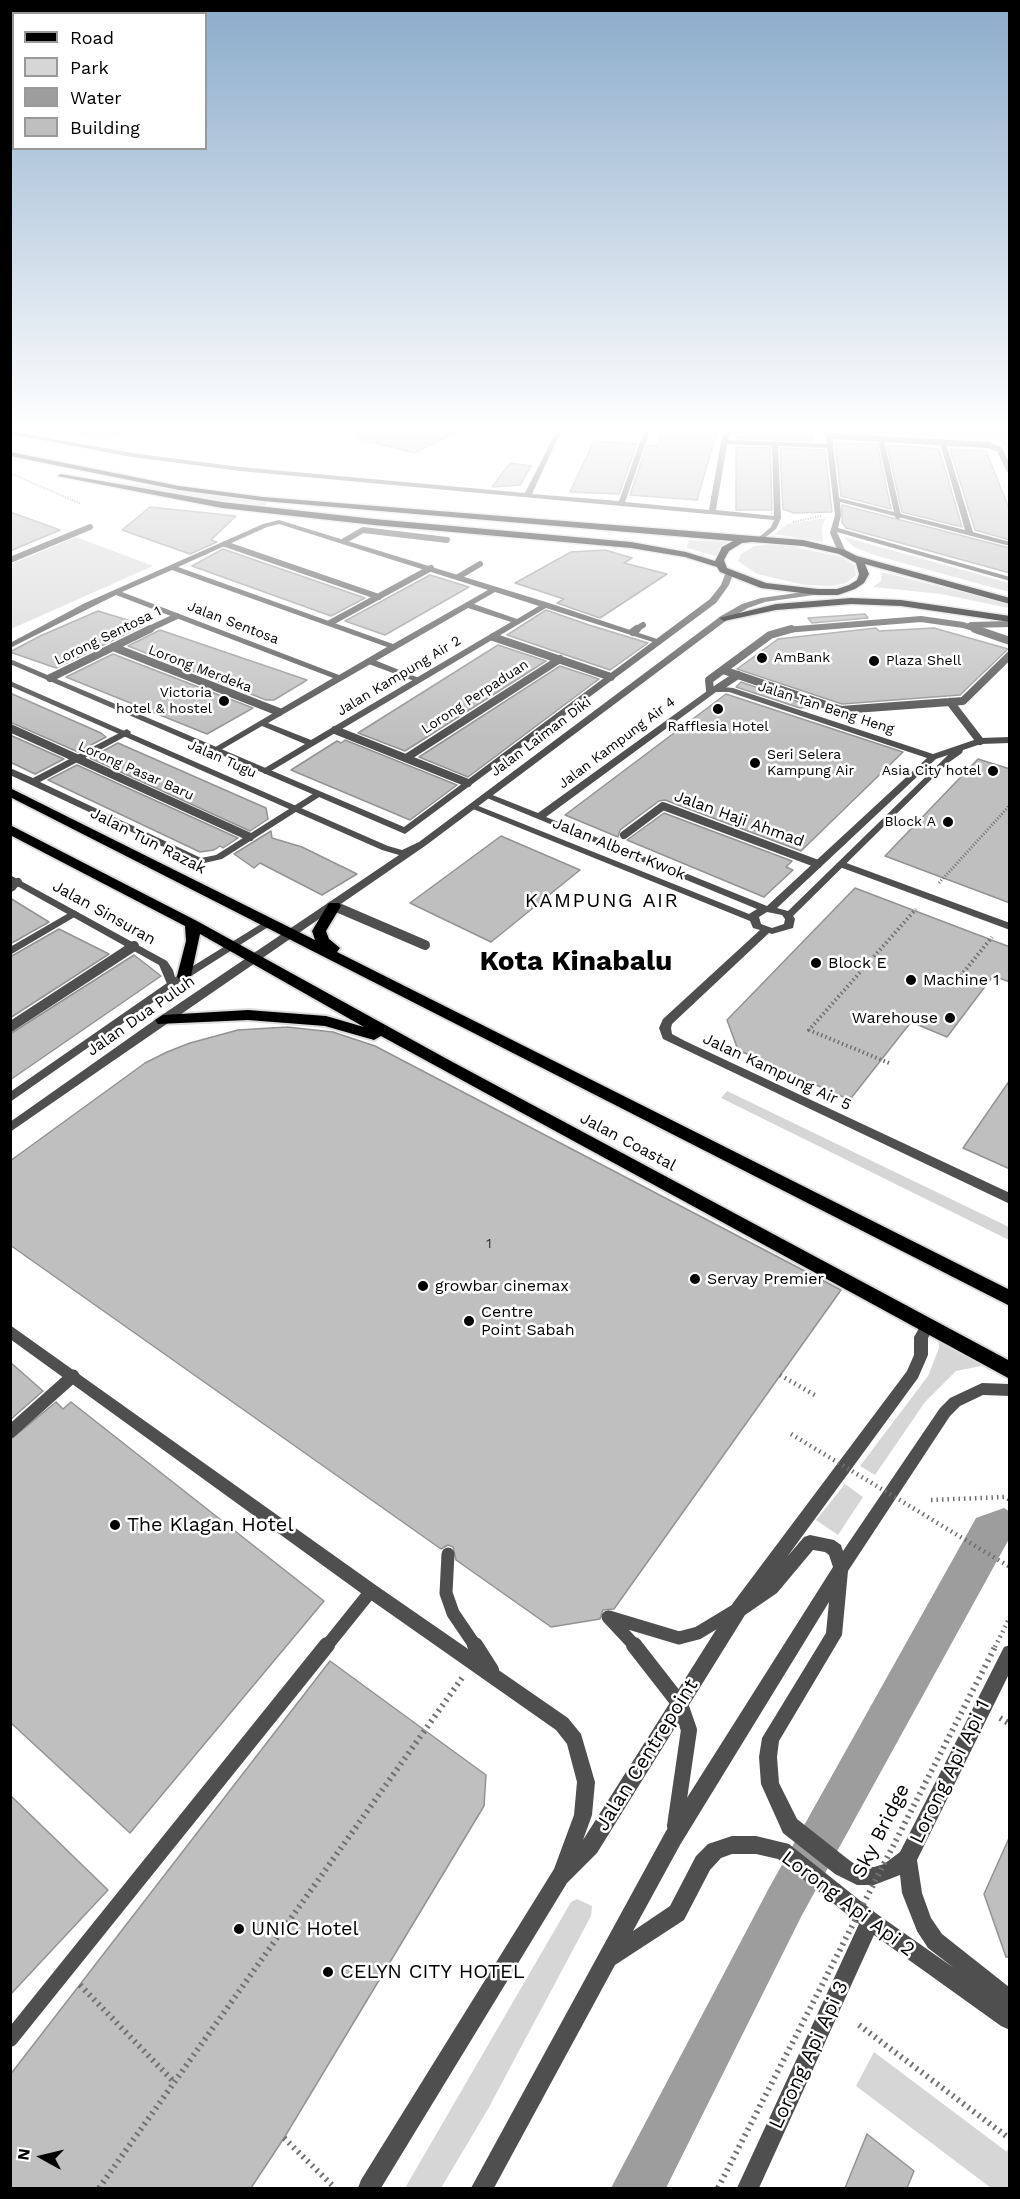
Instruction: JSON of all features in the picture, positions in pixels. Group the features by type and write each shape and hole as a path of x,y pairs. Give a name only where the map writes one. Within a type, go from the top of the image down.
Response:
{"highway":[{"name":"Jalan Tun Razak","path":"10,792 269,922"},
{"path":"10,829 192,924 228,946"},
{"path":"334,906 322,923 319,936 322,941 378,976"},
{"name":"Jalan Coastal","path":"269,922 1010,1299"},
{"path":"178,980 194,941 192,924"},
{"name":"Jalan Coastal","path":"228,946 1010,1371"},
{"path":"163,1020 248,1015 326,1021 369,1032 441,1063"}],"main road":[{"path":"504,534 631,545 686,555 720,565 729,574 764,586 818,592 916,597 1010,617"},
{"path":"674,534 750,540"},
{"path":"720,565 725,549 750,540 762,538 803,543 842,552 856,559 1010,601"},
{"path":"838,592 861,581 864,568 856,559"},
{"path":"724,618 776,607 851,601 901,603 1010,617"}],"street":[{"path":"10,646 48,625 247,534"},
{"path":"321,534 659,641"},
{"path":"762,538 767,534"},
{"path":"835,534 842,552"},
{"path":"849,534 1010,579"},
{"path":"970,534 1010,544"},
{"name":"Jalan Sentosa","path":"173,568 394,646"},
{"name":"Jalan Laiman Diki","path":"417,823 713,601 725,585 729,574"},
{"name":"Jalan Kampung Air 2","path":"216,749 495,589"},
{"name":"Jalan Laiman Diki","path":"293,933 473,807 724,618 745,606 764,600 818,592"},
{"name":"Jalan Sentosa","path":"117,593 340,678"},
{"path":"468,605 518,622"},
{"name":"Jalan Kampung Air 2","path":"266,771 546,605"},
{"path":"10,637 48,625"},
{"name":"Jalan Tugu","path":"10,661 405,831 417,823"},
{"path":"369,661 420,680"},
{"name":"Jalan Tugu","path":"10,682 394,851 403,853 422,844"},
{"name":"Jalan Tan Beng Heng","path":"714,689 730,690 933,758"},
{"name":"Jalan Kampung Air 4","path":"539,817 714,689"},
{"path":"261,723 312,744"},
{"path":"33,782 127,732"},
{"path":"753,919 756,912 768,909 933,758 975,742 1010,740"},
{"path":"766,930 786,928 790,922 788,916 945,761 975,742"},
{"path":"10,771 196,860 219,857 319,794"},
{"name":"Jalan Albert Kwok","path":"488,796 788,916"},
{"name":"Jalan Albert Kwok","path":"473,807 753,919 757,926 766,930"},
{"path":"841,864 1006,926"},
{"name":"Jalan Sinsuran","path":"13,882 163,963 178,980"},
{"path":"10,952 74,913"},
{"name":"Jalan Dua Puluh","path":"10,1098 228,946 269,922"},
{"name":"Jalan Kampung Air 5","path":"766,930 667,1022 665,1028 667,1036 1010,1199"},
{"name":"Jalan Dua Puluh","path":"10,1128 163,1020 293,933"},
{"name":"Jalan Centrepoint","path":"369,2188 560,1876 590,1846 739,1609 913,1374 921,1355 921,1337 927,1327"},
{"path":"10,1331 371,1592 562,1724 575,1740 586,1782 583,1815 560,1876"},
{"path":"482,2188 610,1958 673,1838 838,1573 945,1412 955,1401 982,1389 1010,1390"},
{"path":"739,1609 771,1588 810,1542 828,1545 835,1550 840,1565 838,1573"},
{"name":"Lorong Api Api 1","path":"838,1573 834,1635 771,1738 768,1757 770,1784 790,1826 842,1868 857,1876 874,1876 888,1872 907,1858 1010,1653"},
{"name":"Lorong Api Api 2","path":"610,1958 677,1913 704,1863 715,1851 732,1845 756,1845 782,1851 870,1921 1009,2020"},
{"name":"Lorong Api Api 1","path":"907,1858 912,1893 924,1924 935,1941 1002,1994 1009,2020"},
{"name":"Lorong Api Api 3","path":"748,2188 870,1921"}],"lane":[{"path":"10,561 74,534"},
{"path":"344,541 357,534"},
{"path":"393,534 447,540"},
{"path":"225,544 379,597"},
{"path":"458,577 480,564"},
{"path":"330,623 431,568"},
{"name":"Lorong Sentosa 1","path":"50,678 177,616"},
{"path":"738,675 714,689 709,680 770,635 794,628 915,619 963,626 1010,641"},
{"path":"963,626 1010,624"},
{"path":"633,632 643,625"},
{"path":"493,636 611,677"},
{"name":"Lorong Merdeka","path":"113,647 279,712"},
{"path":"723,670 841,710 963,700 1010,655"},
{"name":"Lorong Perpaduan","path":"406,758 560,659"},
{"path":"950,702 975,742"},
{"name":"Lorong Pasar Baru","path":"10,728 250,837"},
{"path":"335,730 468,783"},
{"name":"Jalan Haji Ahmad","path":"624,835 663,806 818,864"},
{"path":"334,906 425,945"},
{"path":"10,1027 134,946"},
{"path":"10,1432 73,1376"},
{"path":"448,1554 445,1574 446,1593 453,1613 496,1678"},
{"path":"10,2039 371,1592"},
{"path":"673,1838 689,1730 680,1704 644,1656 608,1617 679,1638 698,1633 739,1609"}],"path":[{"path":"889,1064 809,1030 1010,805"},
{"path":"955,983 1006,926"},
{"path":"780,1375 818,1396"},
{"path":"791,1434 1010,1567"},
{"path":"931,1500 1005,1497 1010,1500"},
{"name":"Sky Bridge","path":"718,2188 1010,1617"},
{"path":"99,2188 473,1662"},
{"path":"66,1971 174,2082"},
{"path":"859,2025 1010,2139"},
{"path":"284,2139 335,2188"}],"green space":[{"path":"775,534 822,534 823,542"},
{"path":"76,537 153,566 11,629 11,564"},
{"path":"844,537 1009,583 1009,592 874,555 854,547"},
{"path":"689,540 727,542 719,549 716,556 687,548"},
{"path":"780,544 842,557 855,566 856,575 846,583 832,586 805,585 757,574 738,561 741,554 754,546"},
{"path":"882,572 1009,604 1009,608 941,594 873,587 881,581"},
{"path":"727,1091 1009,1227 1009,1240 721,1098"},
{"path":"938,1331 1002,1368 981,1366 956,1371 925,1402 875,1475 860,1466 928,1376 939,1348"},
{"path":"845,1484 863,1497 838,1535 816,1520"},
{"path":"577,1899 592,1906 591,1916 488,2109 441,2188 405,2188 571,1902"},
{"path":"874,2052 1007,2152 1009,2145 1009,2188 991,2188 856,2086"}],"water":[{"path":"1004,1508 1009,1511 1009,1539 802,1915 666,2188 611,2188 769,1888 976,1518"}],"building":[{"path":"10,534 51,534 10,551"},
{"path":"132,534 218,534 211,540 217,542 190,554"},
{"path":"866,534 954,534 1010,548 1010,573"},
{"path":"988,534 1010,534 1010,540"},
{"path":"223,549 365,598 331,616 192,566"},
{"path":"605,550 632,558 624,563 667,574 600,618 557,603 564,599 515,583 571,552"},
{"path":"430,575 469,587 385,635 345,621"},
{"path":"546,610 648,643 610,670 507,635"},
{"path":"98,611 144,625 56,668 10,652 40,636"},
{"path":"865,614 868,618 812,623 808,618"},
{"name":"Plaza Shell","path":"876,628 879,631 934,628 1008,649 960,695 842,704 737,669 778,639"},
{"path":"160,630 307,680 274,700 266,700 128,646"},
{"path":"498,645 546,661 405,751 358,733"},
{"path":"113,654 253,708 207,734 66,677"},
{"path":"560,666 599,679 468,777 419,757"},
{"path":"741,682 813,707 800,708 736,687"},
{"path":"10,693 106,737 78,752 10,722"},
{"path":"726,694 903,752 801,851 665,800 659,801 620,830 618,837 565,815"},
{"path":"10,735 64,759 35,774 10,762"},
{"path":"345,740 457,785 410,820 291,770 337,741 341,743"},
{"path":"118,743 266,808 268,819 250,831 90,758"},
{"path":"978,759 1010,769 1010,903 885,856"},
{"path":"77,765 238,838 223,848 220,846 214,850 200,852 48,780"},
{"path":"664,813 792,861 786,867 793,870 764,897 627,840"},
{"path":"271,831 272,838 302,847 357,874 322,895 260,863 254,868 234,854"},
{"path":"501,836 580,870 491,942 410,903"},
{"path":"855,888 1010,947 1010,982 993,976 947,1037 911,1022 852,1097 843,1097 738,1050 727,1020"},
{"path":"10,898 49,922 10,944"},
{"path":"59,929 109,954 10,1018 10,957"},
{"path":"134,955 161,976 10,1080 10,1034"},
{"name":"Centre Point Sabah","path":"287,1027 333,1032 375,1046 841,1290 614,1609 603,1610 600,1619 551,1627 456,1560 453,1547 448,1545 441,1549 10,1245 10,1161 145,1063 167,1052 238,1030"},
{"path":"1010,1080 1010,1169 963,1148"},
{"path":"10,1362 43,1391 10,1420"},
{"path":"56,1402 63,1409 71,1402 324,1601 130,1833 10,1722 10,1440"},
{"path":"330,1661 486,1775 484,1806 284,2138 251,2188 10,2188 10,2075"},
{"path":"10,1795 108,1890 10,1995"},
{"path":"1010,1836 1010,1957 1006,1957 984,1894"},
{"path":"867,2134 914,2171 907,2188 845,2188"}],"place":[{"name":"AmBank","path":"762,658"},
{"name":"Plaza Shell","path":"874,661"},
{"name":"Victoria hotel & hostel","path":"224,701"},
{"name":"Rafflesia Hotel","path":"718,709"},
{"name":"Seri Selera Kampung Air","path":"755,763"},
{"name":"Asia City hotel","path":"993,771"},
{"name":"Block A","path":"948,822"},
{"name":"Block E","path":"816,963"},
{"name":"Machine 1","path":"911,980"},
{"name":"Warehouse","path":"950,1018"},
{"name":"Servay Premier","path":"695,1279"},
{"name":"growbar cinemax","path":"423,1286"},
{"name":"Centre Point Sabah","path":"469,1321"},
{"name":"The Klagan Hotel","path":"115,1525"},
{"name":"UNIC Hotel","path":"239,1929"},
{"name":"CELYN CITY HOTEL","path":"328,1972"}],"district":[{"name":"KAMPUNG AIR","path":"602,901"},
{"name":"Kota Kinabalu","path":"576,962"}]}
